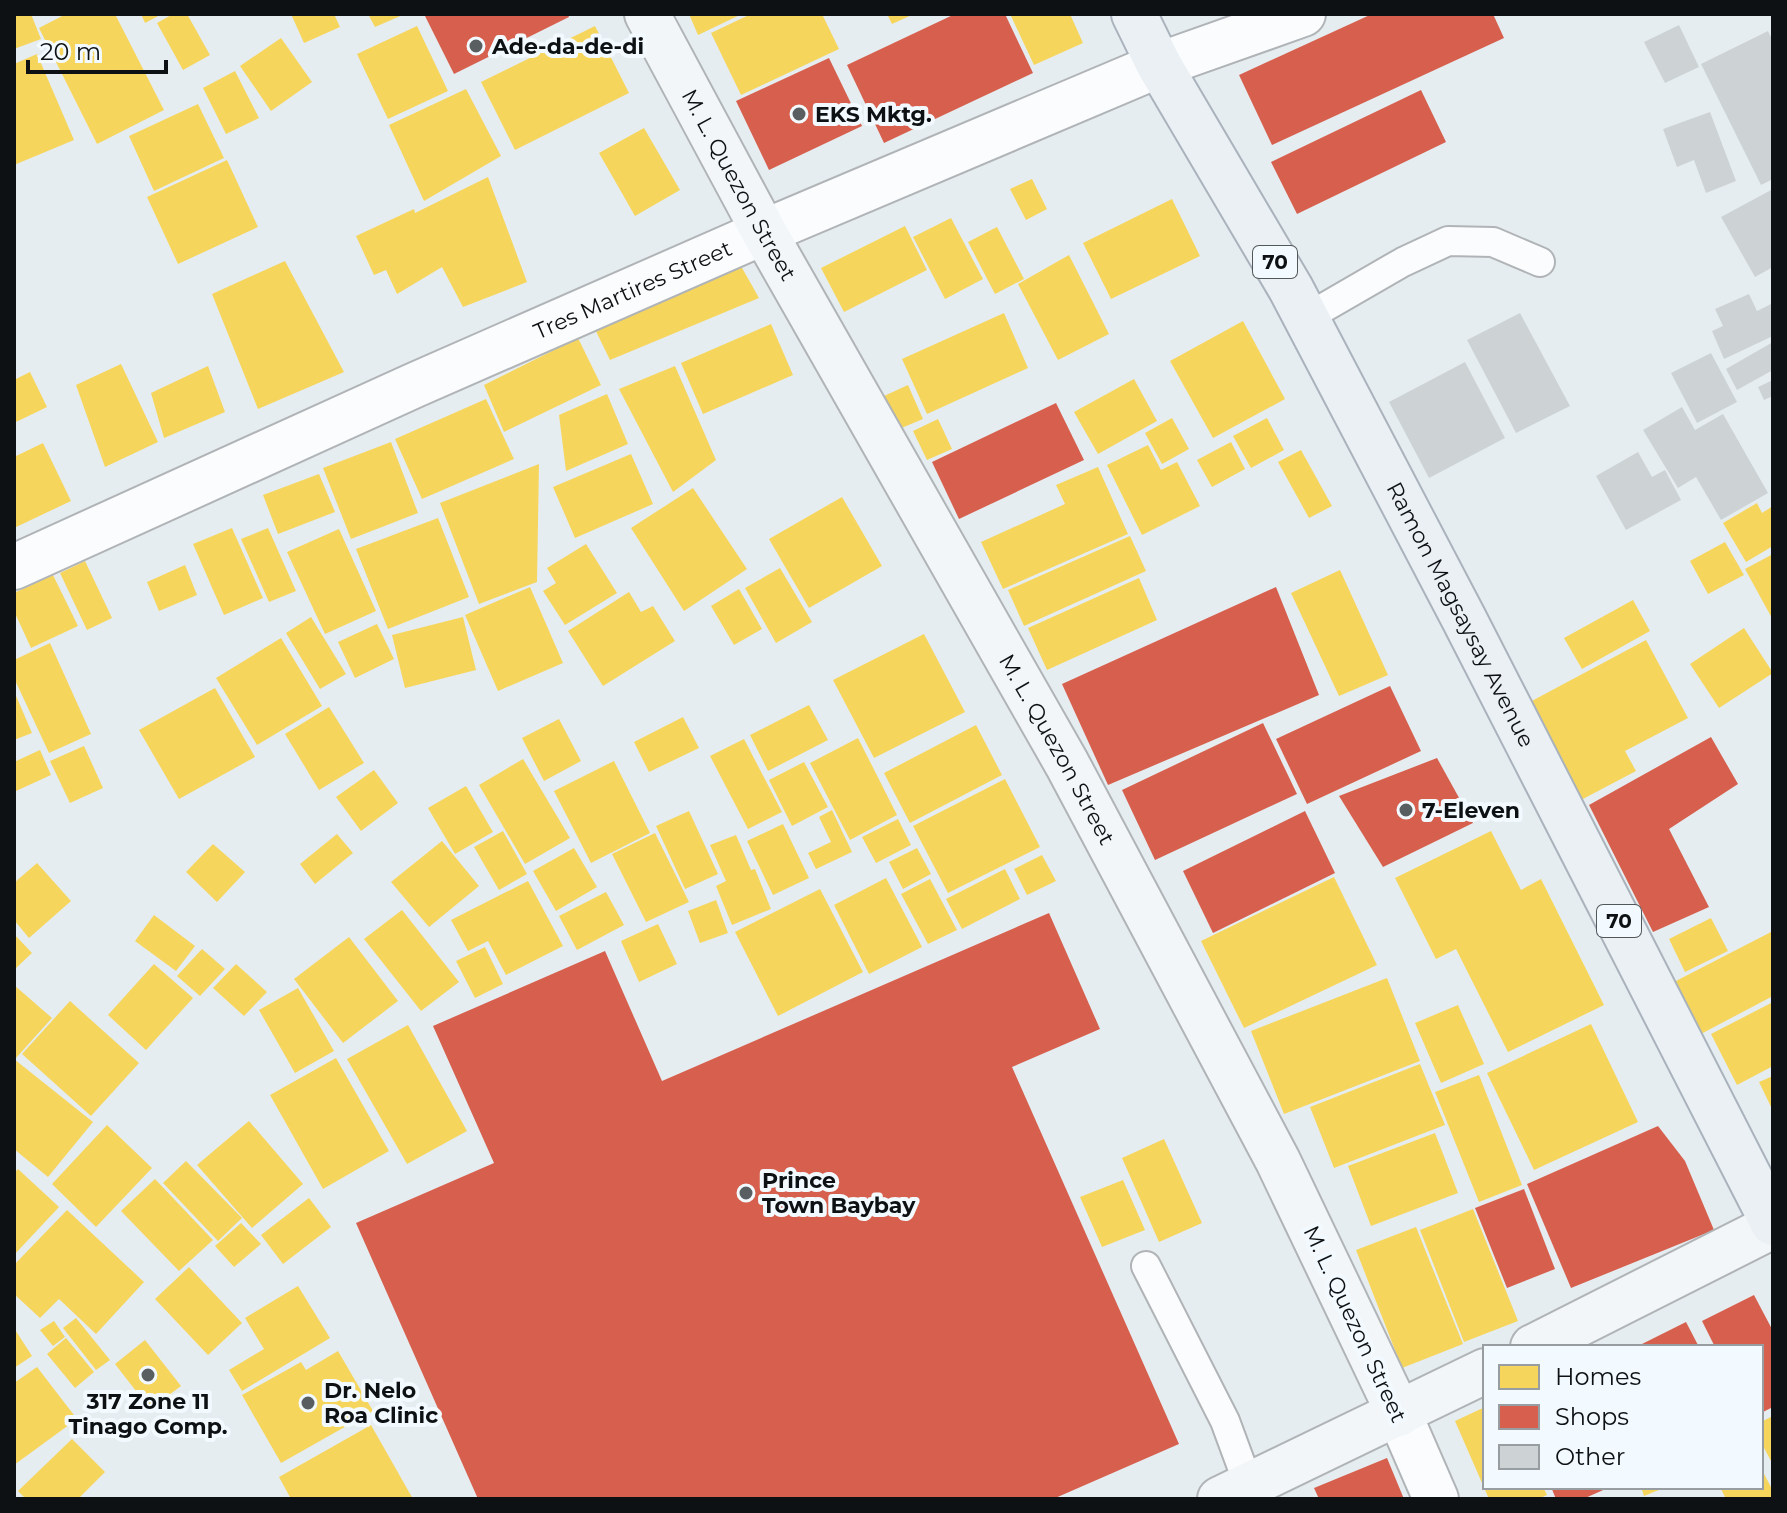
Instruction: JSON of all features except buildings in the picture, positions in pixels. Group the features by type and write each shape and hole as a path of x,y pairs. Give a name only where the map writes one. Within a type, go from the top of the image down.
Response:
{"main road":[{"name":"Ramon Magsaysay Avenue","path":"1134,14 1159,65 1291,289 1464,619 1773,1225"}],"street":[{"name":"M. L. Quezon Street","path":"647,14 764,232 1067,764 1278,1161 1399,1414 1436,1499"},
{"name":"Tres Martires Street","path":"14,567 764,232 1159,65 1303,14"},
{"path":"1537,1345 1773,1225"},
{"path":"1234,1492 1483,1372"}],"lane":[{"path":"1306,318 1403,262 1448,241 1493,242 1540,262"},
{"path":"1146,1266 1225,1421 1234,1492"}],"place":[{"name":"Ade-da-de-di","path":"476,46"},
{"name":"EKS Mktg.","path":"799,114"},
{"name":"7-Eleven","path":"1406,810"},
{"name":"Prince Town Baybay","path":"746,1193"},
{"name":"317 Zone 11 Tinago Comp.","path":"148,1375"},
{"name":"Dr. Nelo Roa Clinic","path":"308,1403"}]}
